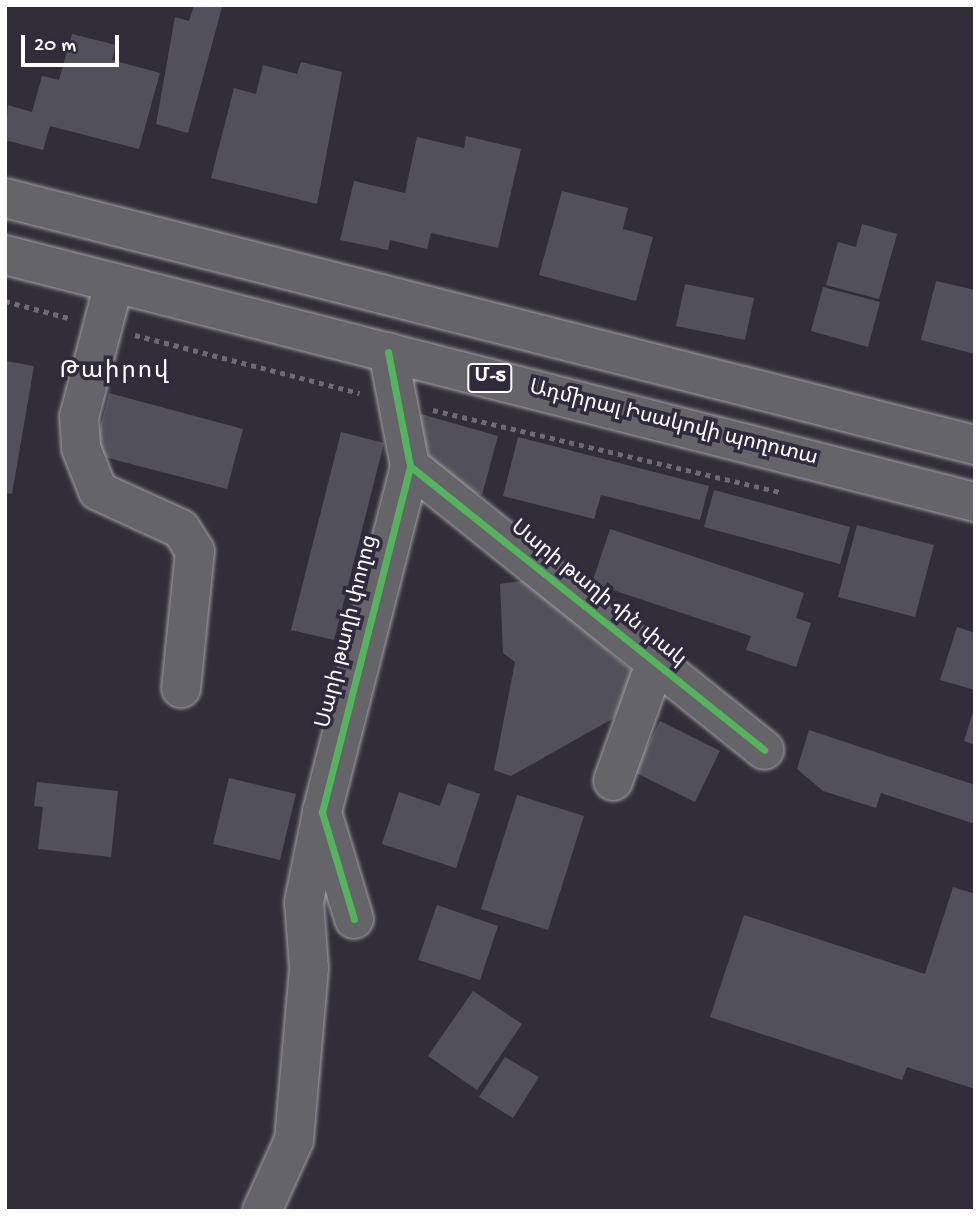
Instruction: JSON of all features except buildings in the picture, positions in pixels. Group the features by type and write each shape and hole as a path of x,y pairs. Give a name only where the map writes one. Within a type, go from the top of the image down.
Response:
{"main road":[{"path":"5,198 975,445"},
{"name":"Ադմիրալ Իսակովի պողոտա","path":"5,255 975,502"},
{"path":"114,283 100,326 79,417 81,448 97,491 181,529 195,551 181,688"},
{"name":"Սարի թաղի փողոց","path":"262,1211 295,1140 309,968 304,902 322,812 410,466 393,401 388,352"},
{"name":"Սարի թաղի 1ին փակ","path":"410,466 764,750"},
{"path":"613,781 655,664"},
{"path":"322,812 354,919"}],"path":[{"path":"5,301 393,401 785,494"}],"cycle path":[{"path":"354,919 322,812 410,466 388,352"},
{"path":"410,466 764,750"}],"district":[{"name":"Թաիրով","path":"115,373"}]}
